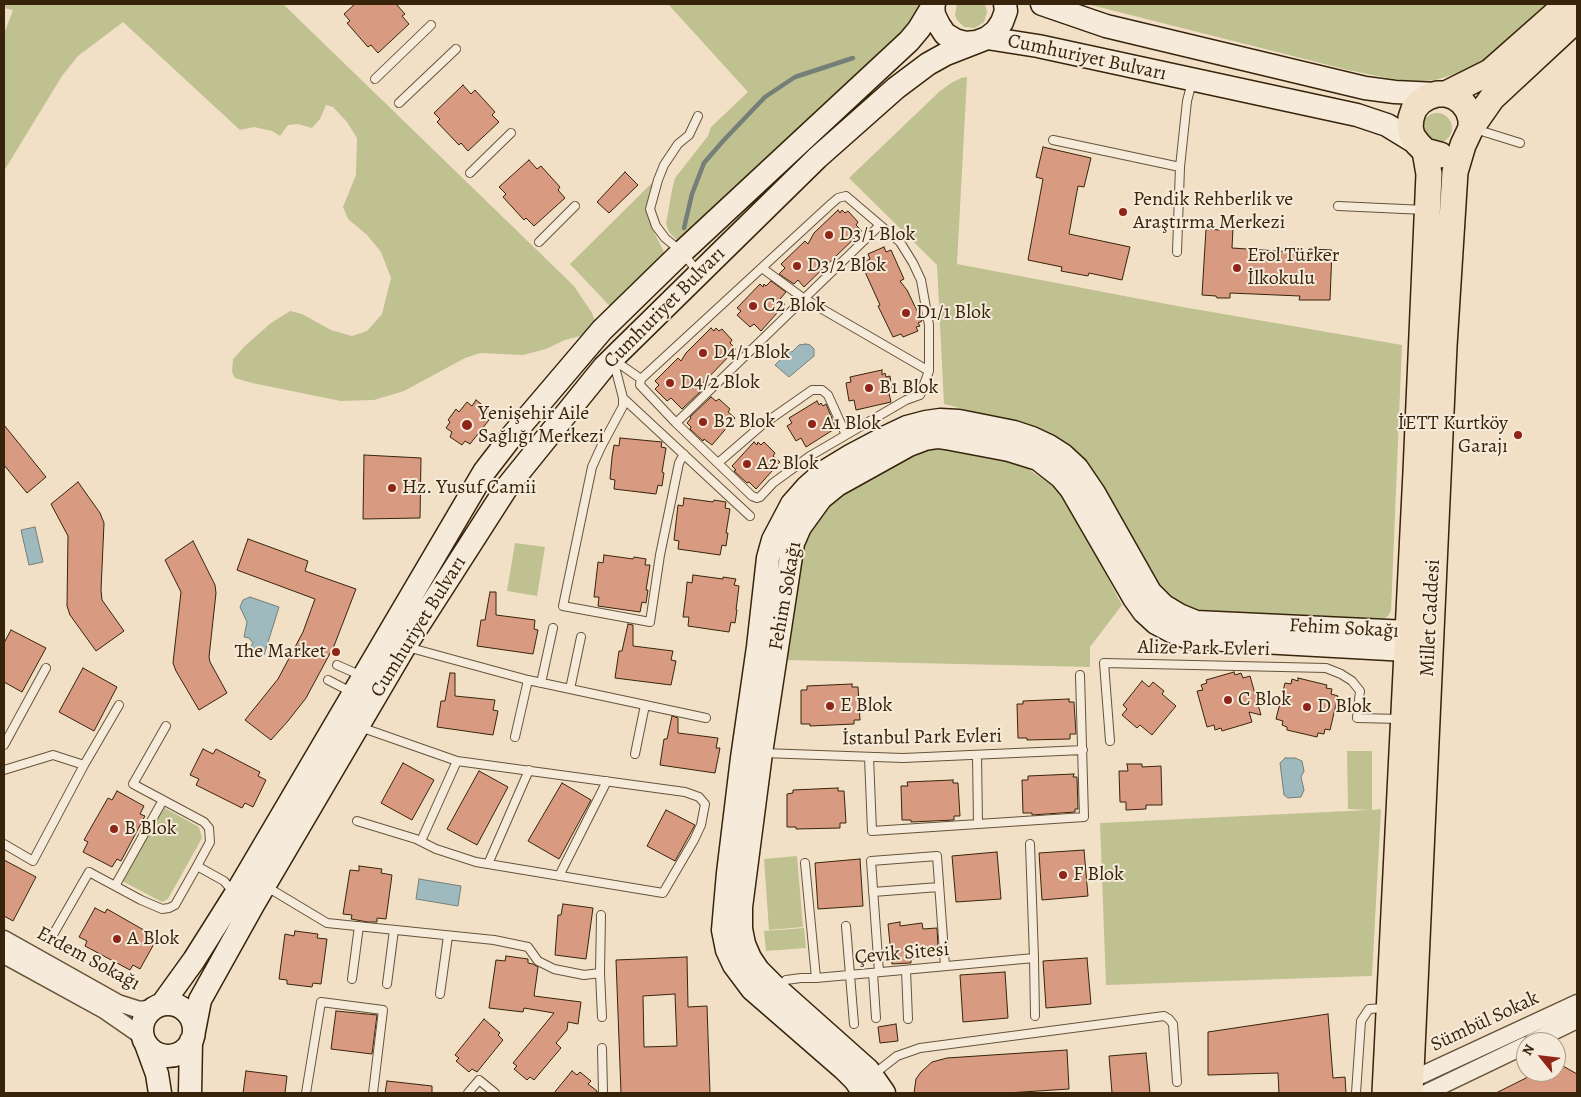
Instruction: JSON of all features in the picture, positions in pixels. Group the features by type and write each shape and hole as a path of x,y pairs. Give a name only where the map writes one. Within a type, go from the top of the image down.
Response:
{"main road":[{"path":"1567,4 1490,72 1420,102 1414,109 1410,128 1412,136 1421,148 1435,154 1445,155 1455,151 1492,98 1577,20"},
{"path":"1441,94 1455,97 1462,102 1471,118 1467,136"},
{"name":"Millet Caddesi","path":"1385,1093 1403,719 1415,640 1444,346 1455,172 1467,136"},
{"name":"Millet Caddesi","path":"1416,1089 1415,640 1429,174 1421,148"}],"street":[{"path":"934,4 936,20 946,34 955,40 966,43 982,40 996,32 1006,11 1005,4"},
{"name":"Cumhuriyet Bulvarı","path":"159,1006 244,900 265,886 348,723 358,685 484,472 510,436 594,339 682,252 909,41 919,29 934,4"},
{"name":"Cumhuriyet Bulvarı","path":"1042,4 1106,26 1365,88 1395,92 1441,94"},
{"name":"Cumhuriyet Bulvarı","path":"190,1093 193,1036 200,1000 244,900 348,723 405,646 497,500 612,359 818,158 896,88 928,64 946,54 982,40 1038,46 1357,115 1387,125 1421,148"},
{"path":"594,339 612,359"},
{"name":"Fehim Sokağı","path":"874,1087 868,1070 772,995 750,958 744,944 741,929 740,907 758,647 768,558 780,525 792,504 807,486 824,472 852,455 907,427 926,422 940,420 959,421 1014,432 1032,438 1064,455 1076,468 1094,493 1150,592 1164,606 1179,615 1196,622 1415,640"},
{"name":"Erdem Sokağı","path":"4,939 118,1003 140,1010 159,1006"},
{"name":"Erdem Sokağı","path":"4,955 104,1010 145,1040"},
{"name":"Sümbül Sokak","path":"1416,1089 1577,1003"},
{"path":"145,1040 152,1050 167,1056 182,1052 193,1036 194,1023 185,1009 178,1005 159,1006 148,1013 144,1020 145,1040 155,1067 160,1093"},
{"name":"Sümbül Sokak","path":"1552,1032 1577,1020"},
{"name":"Sümbül Sokak","path":"1416,1089 1449,1088 1516,1051"}],"lane":[{"path":"375,79 431,25"},
{"path":"399,104 456,50"},
{"path":"1177,252 1180,167 1186,102 1192,80"},
{"path":"698,116 689,135 678,144 664,165 650,209 656,226 665,238 682,252 700,273"},
{"path":"470,173 511,133"},
{"path":"1467,136 1520,143"},
{"path":"1053,140 1180,167"},
{"path":"846,196 880,225 900,242 908,252 921,280 929,325 929,370 920,395 906,400 810,456 773,483 760,497 752,496 640,385 641,379 838,198 846,196"},
{"path":"539,242 576,206"},
{"path":"1338,206 1427,210"},
{"path":"676,422 880,225"},
{"path":"762,268 803,298 929,370"},
{"path":"612,359 641,379"},
{"path":"612,359 624,398 623,406 592,467 563,606 650,622 660,555 679,463 684,454"},
{"path":"718,463 762,425 812,390 822,390 828,395 846,435"},
{"path":"624,398 750,516"},
{"path":"541,683 553,628"},
{"path":"570,689 581,637"},
{"path":"405,646 528,680 706,718"},
{"name":"Alize Park Evleri","path":"1110,741 1104,663 1326,668 1341,674 1360,691 1357,718 1403,719"},
{"path":"337,664 358,685"},
{"path":"4,745 46,668"},
{"path":"869,757 872,831 1084,817 1080,676"},
{"path":"328,680 358,685"},
{"path":"515,737 528,680"},
{"path":"4,844 32,861 119,705"},
{"path":"635,754 645,705"},
{"path":"348,723 457,760 685,792 699,797 705,804 701,825 664,893 476,862 436,849 421,841 357,821"},
{"path":"54,933 89,872 162,909 175,905 210,842 209,828 204,822 133,784 166,726"},
{"name":"İstanbul Park Evleri","path":"752,752 903,758 1083,750"},
{"path":"4,770 53,755 84,765"},
{"path":"977,755 978,824"},
{"path":"421,841 457,760"},
{"path":"488,864 529,770"},
{"path":"559,876 608,781"},
{"path":"115,886 163,800"},
{"path":"1030,844 1035,1016"},
{"path":"876,1018 873,892 870,861 937,856 945,966"},
{"path":"805,863 816,978"},
{"path":"197,866 224,881 244,900"},
{"path":"265,886 327,923 494,940 528,947 538,961 554,969 584,975 600,973"},
{"path":"873,892 939,887"},
{"path":"601,915 600,973 602,1017"},
{"path":"352,979 359,926"},
{"path":"846,926 854,1024"},
{"path":"387,984 394,930"},
{"path":"440,994 448,936"},
{"name":"Çevik Sitesi","path":"772,995 786,980 1034,958"},
{"path":"906,970 908,1019"},
{"path":"306,1093 321,1002 383,1010 373,1093"},
{"path":"1356,1093 1360,1020 1369,1009 1389,1008"},
{"path":"874,1087 897,1056 920,1048 1164,1016 1170,1019 1173,1024 1177,1082"},
{"path":"602,1048 603,1093"},
{"path":"468,1093 479,1080 495,1093"}],"green space":[{"path":"4,4 283,4 574,286 592,313 597,326 584,335 523,355 480,353 465,358 404,391 374,400 341,401 235,378 232,372 233,359 271,323 290,311 302,314 331,330 352,336 367,331 382,314 391,278 381,252 367,235 348,219 343,207 356,175 357,138 347,122 333,107 326,105 320,119 312,128 298,124 288,125 280,136 272,131 254,127 240,130 123,22 78,56 62,76 4,171 4,34 13,10 4,8"},
{"path":"668,4 926,4 922,13 679,242 669,232 666,224 675,178 708,136 711,127 748,92"},
{"path":"957,4 985,4 987,12 984,22 975,28 964,27 955,15"},
{"path":"1087,4 1549,4 1488,58 1471,68 1452,75 1435,80 1417,82 1348,70"},
{"path":"967,77 957,264 1177,306 1402,345 1391,611 1388,616 1382,620 1199,610 1187,606 1168,595 1152,575 1095,473 1069,448 1019,423 944,404 937,265 849,178 940,91 951,83"},
{"path":"1437,113 1448,117 1452,128 1448,139 1437,143 1426,139 1422,128 1426,117"},
{"path":"661,174 652,222 654,232 665,254 620,317 570,264"},
{"path":"941,448 1011,461 1027,468 1056,488 1071,509 1122,605 1090,647 1090,667 786,660 802,549 822,514 837,499 913,453"},
{"path":"515,543 545,547 537,596 507,591"},
{"path":"1347,751 1372,751 1372,810 1381,809 1372,976 1106,985 1100,823 1369,810 1348,809"},
{"path":"163,807 199,827 202,838 168,899 162,902 122,881"},
{"path":"797,856 803,927 769,930 764,859"},
{"path":"804,928 806,948 766,951 764,931"}],"water":[{"path":"806,344 814,349 814,356 789,377 775,365 789,351 792,352 799,345"},
{"path":"35,527 43,562 29,565 21,530"},
{"path":"250,597 279,607 264,655 249,650 253,643 249,638 244,637 247,622 240,607 243,600"},
{"path":"1285,758 1295,758 1302,761 1304,771 1301,777 1304,790 1301,797 1288,798 1284,795 1280,763"},
{"path":"419,879 461,886 458,906 416,899"}],"building":[{"path":"355,4 396,4 405,14 402,16 409,24 378,53 371,45 368,47 347,23 350,21 344,14"},
{"path":"463,85 471,94 475,90 495,112 492,115 499,122 468,151 461,143 459,145 437,122 440,119 434,113"},
{"path":"1043,147 1091,158 1084,187 1078,186 1069,234 1130,247 1122,280 1089,273 1088,276 1061,271 1062,267 1028,260 1043,179 1036,177"},
{"path":"529,160 537,169 541,166 560,187 558,190 565,198 534,226 526,218 524,220 503,197 506,194 499,187"},
{"path":"625,172 638,185 609,213 597,202"},
{"path":"838,210 840,213 842,210 845,213 848,211 858,222 856,225 862,231 804,287 798,280 794,284 779,274 785,268 781,264 805,241 808,244 814,233"},
{"path":"1221,228 1233,228 1232,248 1308,253 1309,249 1332,250 1330,300 1299,300 1300,296 1230,293 1230,298 1202,295 1206,229 1220,230"},
{"path":"884,247 886,252 891,250 904,279 900,281 907,290 922,321 918,323 920,326 916,327 918,331 903,337 901,334 893,337 861,263 870,259 868,254"},
{"name":"C2 Blok","path":"771,281 786,292 780,299 785,304 761,331 754,324 750,327 737,315 741,311 737,308 760,284 763,287 764,284 766,286"},
{"path":"711,328 714,331 716,328 719,331 722,329 732,340 730,343 736,349 700,386 703,389 682,409 671,398 667,401 655,389 659,385 655,381 678,358 681,361 686,353"},
{"name":"B1 Blok","path":"882,370 882,375 885,373 886,377 890,376 892,392 889,393 891,402 856,410 854,400 849,401 846,383 851,382 850,377"},
{"name":"B2 Blok","path":"711,397 716,401 719,399 730,409 728,412 735,418 712,445 704,439 703,441 690,429 691,427 687,423 690,417"},
{"name":"Yenişehir Aile Sağlığı Merkezi","path":"476,400 489,410 484,417 489,420 470,444 465,441 462,445 450,437 452,432 446,428 450,422 448,420 456,409 459,412 467,402 472,406"},
{"name":"A1 Blok","path":"817,401 819,405 821,403 823,406 826,404 836,428 806,447 801,438 796,441 787,426 792,423 789,418"},
{"path":"4,425 46,477 27,493 4,465"},
{"path":"620,438 662,442 661,447 666,448 662,486 658,485 656,494 614,489 615,480 610,479 612,457 614,445 619,446"},
{"name":"A2 Blok","path":"754,442 757,445 758,442 761,445 764,442 775,453 773,456 780,462 756,489 734,471 736,470 732,466"},
{"name":"Hz. Yusuf Camii","path":"364,455 421,458 420,518 363,519"},
{"path":"78,482 100,513 104,523 102,600 124,631 96,651 70,615 67,606 68,536 51,504"},
{"path":"684,498 726,502 725,508 730,509 726,533 728,533 726,546 722,545 720,555 678,549 679,541 674,540 678,505 683,506"},
{"path":"248,539 308,561 305,571 356,589 334,646 306,698 271,740 245,720 278,679 303,632 315,599 237,570"},
{"path":"193,541 215,585 216,593 209,657 227,693 199,710 173,663 181,592 165,560"},
{"path":"604,555 646,559 645,565 650,565 646,603 642,602 640,612 598,606 599,597 594,597 598,562 603,563"},
{"path":"693,575 736,579 734,585 739,586 737,610 735,623 731,622 729,632 688,626 689,617 683,617 687,582 692,583"},
{"path":"490,592 496,592 496,615 535,620 534,629 538,630 533,654 477,646 481,620 485,620"},
{"path":"628,624 633,625 633,646 673,651 671,660 676,661 671,685 615,678 619,651 622,651"},
{"path":"11,630 46,648 22,692 4,682 4,643"},
{"path":"83,668 117,687 94,731 59,712"},
{"name":"C Blok","path":"1234,672 1235,675 1241,673 1243,678 1250,676 1261,715 1249,712 1252,722 1222,731 1221,728 1215,730 1214,725 1207,727 1197,691 1203,690 1201,685 1207,683 1206,680"},
{"path":"450,673 455,673 455,696 495,700 493,710 498,711 493,735 437,727 441,701 445,701"},
{"name":"D Blok","path":"1298,678 1327,685 1326,688 1332,689 1331,694 1338,696 1330,730 1325,729 1324,734 1318,733 1317,737 1287,730 1287,727 1282,725 1283,721 1276,719 1285,683 1291,684 1292,679 1298,681"},
{"path":"1142,681 1149,687 1153,682 1164,691 1162,694 1176,706 1152,735 1140,725 1137,728 1122,715 1127,709 1123,705"},
{"name":"E Blok","path":"852,684 852,687 858,687 860,720 854,720 854,724 810,726 810,724 801,724 801,690 807,690 807,686"},
{"path":"1069,699 1069,702 1074,702 1076,734 1070,734 1070,739 1027,740 1027,738 1018,738 1017,704 1023,704 1023,701"},
{"path":"672,716 678,718 678,733 718,738 716,748 720,748 715,773 660,765 664,739 667,739"},
{"path":"203,749 213,754 216,749 260,772 258,776 266,780 253,807 245,803 242,808 196,785 199,779 190,775"},
{"path":"403,763 434,780 412,820 381,803"},
{"path":"1127,764 1142,764 1142,767 1161,766 1162,805 1146,805 1146,809 1126,810 1126,802 1120,802 1119,771 1128,771"},
{"path":"479,771 508,787 477,845 447,829"},
{"path":"1074,774 1073,777 1077,777 1078,809 1075,809 1075,812 1032,815 1032,813 1023,813 1022,780 1028,780 1028,776"},
{"path":"953,780 953,783 958,783 960,816 954,816 954,820 911,822 911,820 902,820 901,786 908,786 907,782"},
{"path":"562,783 591,800 559,859 528,841"},
{"path":"838,788 838,791 844,791 846,823 840,823 840,828 796,829 796,827 787,827 787,794 793,793 793,790"},
{"name":"B Blok","path":"117,791 144,806 140,814 145,816 121,861 117,859 112,867 83,852 88,842 84,840 108,798 112,800"},
{"path":"666,810 695,825 675,861 647,846"},
{"name":"F Blok","path":"1084,850 1088,896 1042,900 1039,853"},
{"path":"997,852 1001,899 956,902 952,856"},
{"path":"860,859 863,906 818,909 815,863"},
{"path":"4,860 36,877 13,921 4,916"},
{"path":"359,866 382,869 381,873 392,875 386,919 377,918 377,922 368,922 351,919 352,915 343,914 350,870 359,871"},
{"path":"563,904 593,908 586,959 555,955 558,915 561,915"},
{"name":"A Blok","path":"95,908 105,913 107,909 149,933 147,937 155,942 140,969 133,965 130,970 85,946 87,941 79,937"},
{"path":"900,922 900,926 922,923 923,929 937,928 938,947 928,948 928,957 911,959 911,963 892,964 888,924"},
{"path":"295,931 318,934 317,938 327,939 321,984 313,983 312,987 287,984 287,980 279,979 285,934 294,936"},
{"path":"506,956 528,959 528,963 538,967 534,996 581,1002 578,1024 568,1022 567,1030 556,1043 561,1048 534,1080 530,1077 527,1080 514,1069 517,1066 513,1063 554,1013 524,1008 523,1012 489,1008 496,960 505,961"},
{"path":"687,957 688,1007 707,1006 710,1093 621,1093 616,960","holes":["675,994 677,1046 644,1047 643,996"]},
{"path":"1087,958 1091,1004 1046,1008 1043,961"},
{"path":"1005,972 1008,1018 963,1022 960,975"},
{"path":"336,1011 377,1015 372,1054 331,1049"},
{"path":"1328,1014 1333,1078 1345,1077 1346,1093 1279,1093 1278,1073 1208,1075 1208,1032"},
{"path":"484,1019 500,1033 498,1035 503,1040 477,1072 472,1069 469,1072 456,1061 459,1058 455,1055"},
{"path":"896,1024 898,1041 880,1043 878,1027"},
{"path":"1067,1050 1069,1089 1007,1093 914,1093 916,1079 932,1062 947,1058"},
{"path":"1146,1053 1150,1093 1112,1093 1109,1056"},
{"path":"1566,1068 1577,1074 1577,1093 1496,1093 1518,1082 1566,1082"},
{"path":"246,1071 287,1076 285,1093 243,1093"},
{"path":"572,1071 577,1075 580,1072 591,1081 588,1084 597,1093 554,1093"},
{"path":"387,1081 432,1086 432,1093 385,1093"}],"waterway":[{"path":"684,228 692,194 704,163 765,97 795,77 853,58"}],"place":[{"name":"Pendik Rehberlik ve Araştırma Merkezi","path":"1123,212"},
{"name":"D3/1 Blok","path":"829,235"},
{"name":"D3/2 Blok","path":"797,266"},
{"name":"Erol Türker İlkokulu","path":"1237,268"},
{"name":"C2 Blok","path":"753,306"},
{"name":"D1/1 Blok","path":"906,313"},
{"name":"D4/1 Blok","path":"703,353"},
{"name":"D4/2 Blok","path":"670,383"},
{"name":"B1 Blok","path":"869,388"},
{"name":"B2 Blok","path":"703,422"},
{"name":"A1 Blok","path":"812,424"},
{"name":"Yenişehir Aile Sağlığı Merkezi","path":"467,425"},
{"name":"İETT Kurtköy Garajı","path":"1518,435"},
{"name":"A2 Blok","path":"747,464"},
{"name":"Hz. Yusuf Camii","path":"392,488"},
{"name":"The Market","path":"336,652"},
{"name":"C Blok","path":"1228,700"},
{"name":"E Blok","path":"830,706"},
{"name":"D Blok","path":"1307,707"},
{"name":"B Blok","path":"114,829"},
{"name":"F Blok","path":"1063,875"},
{"name":"A Blok","path":"117,939"}]}
